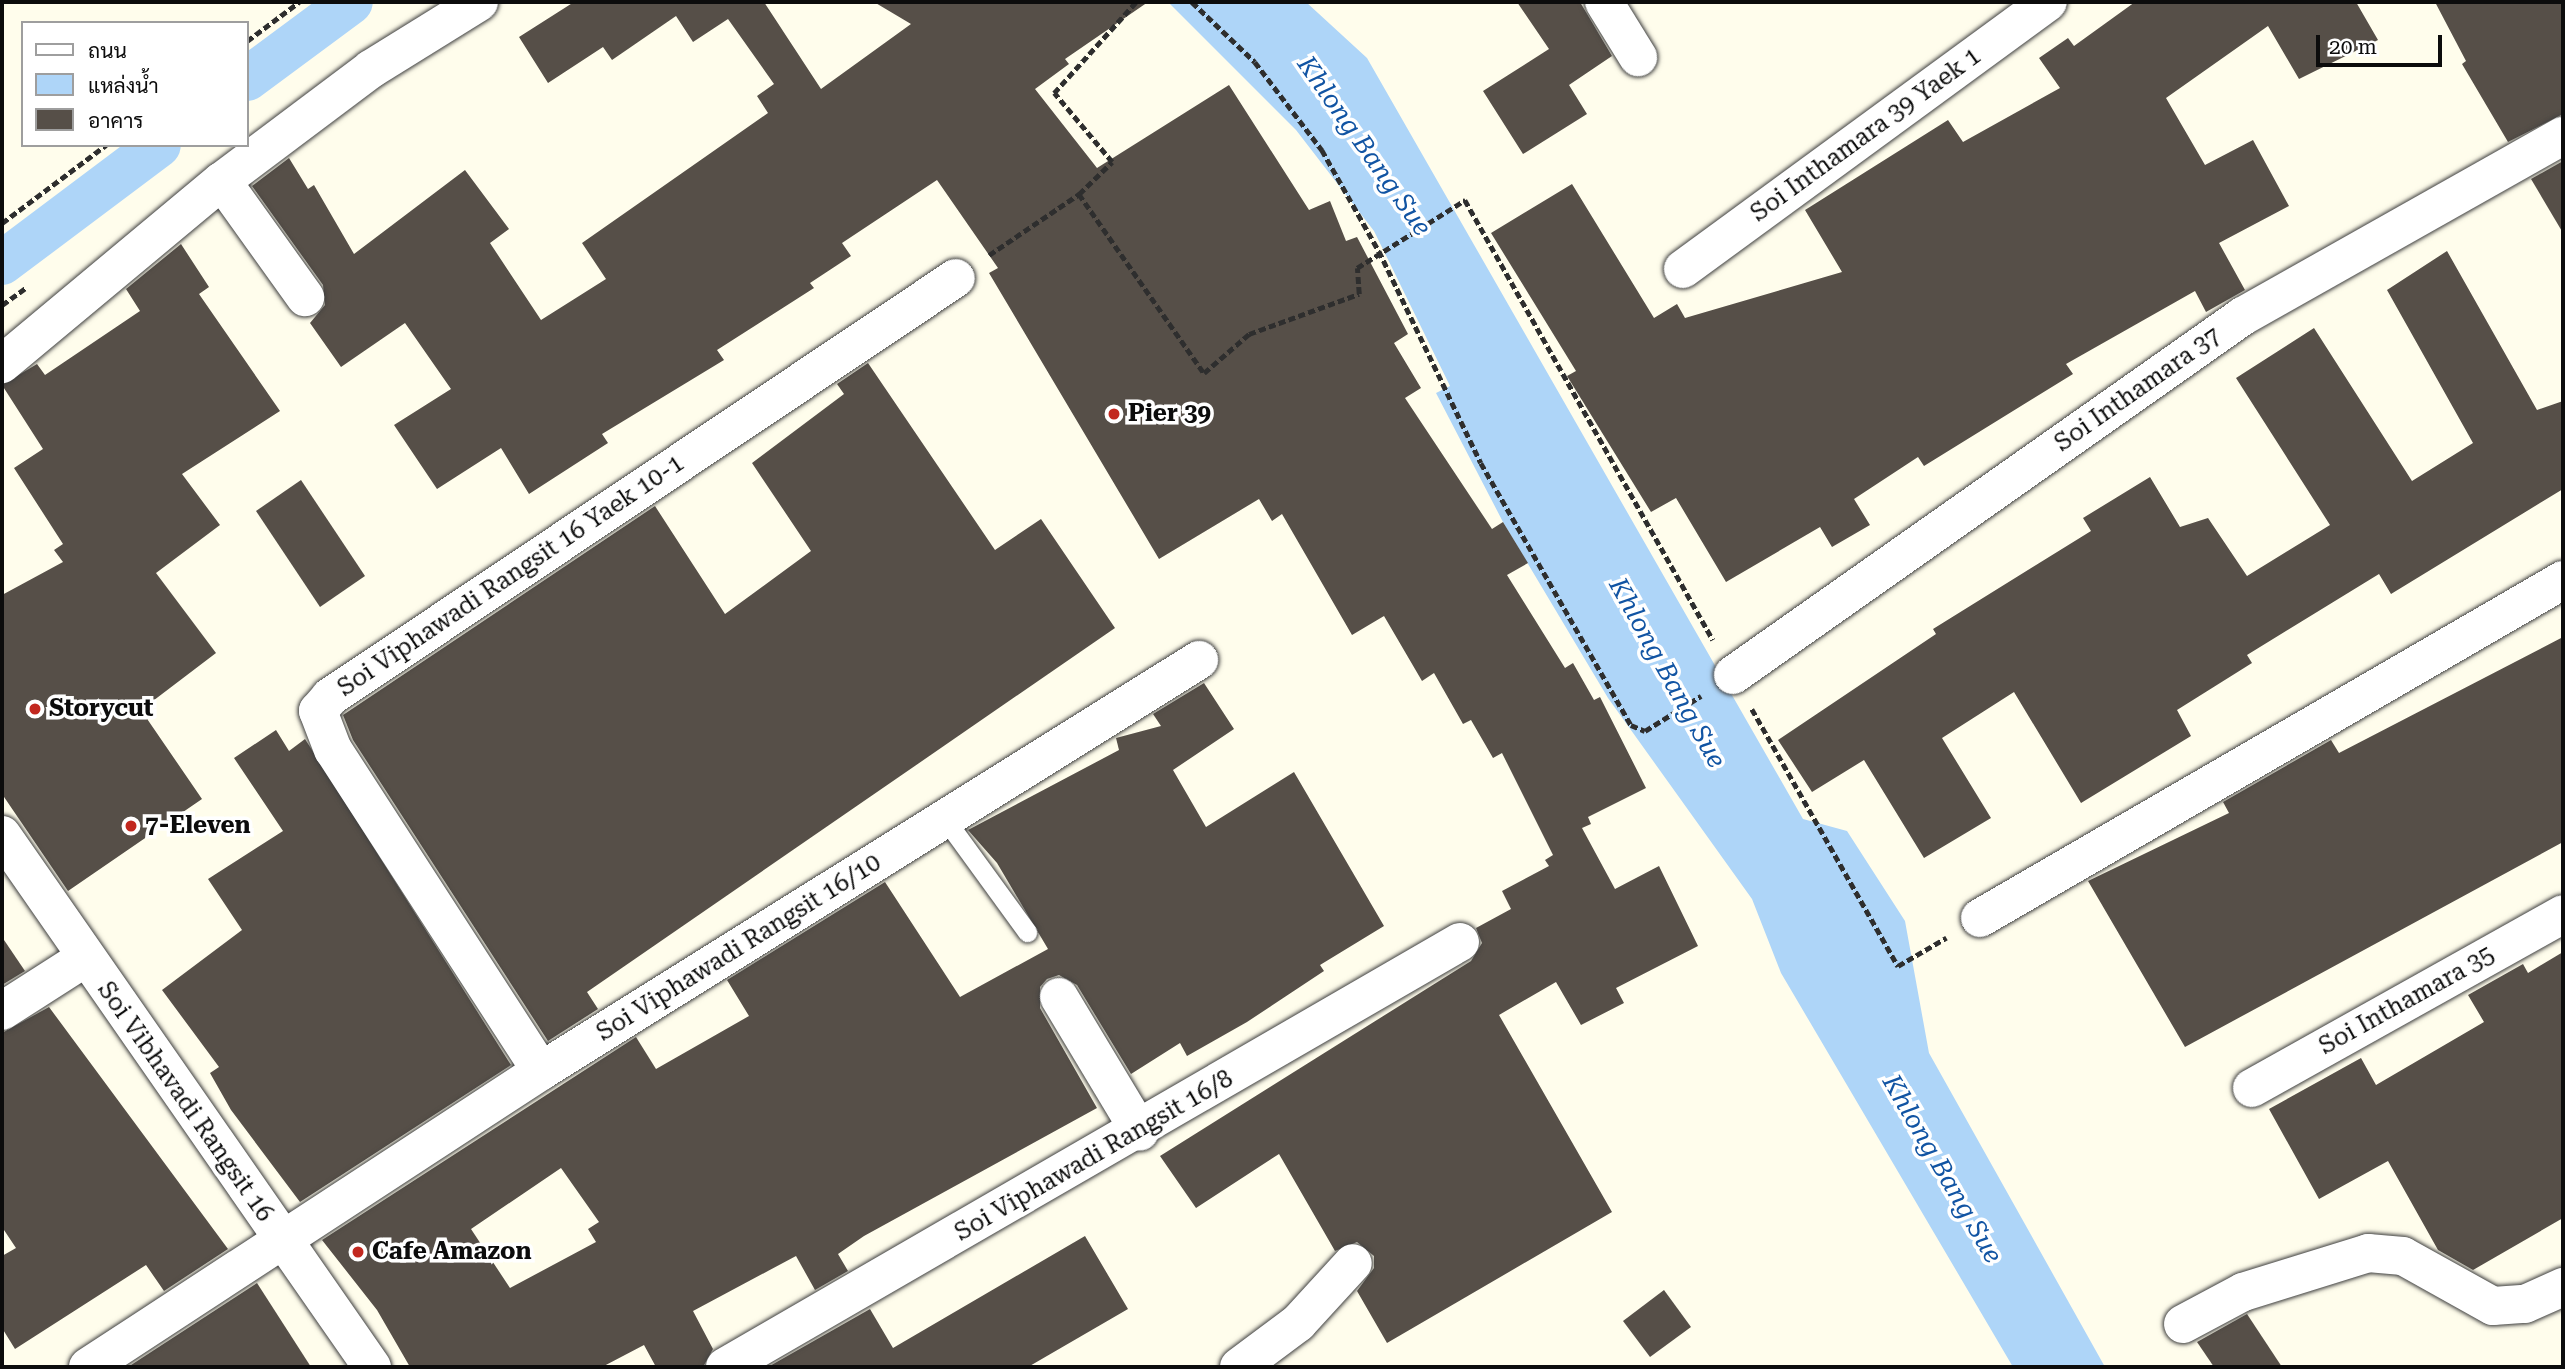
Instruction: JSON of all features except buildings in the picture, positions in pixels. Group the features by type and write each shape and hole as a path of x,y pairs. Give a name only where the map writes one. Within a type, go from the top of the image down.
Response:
{"street":[{"path":"2,364 222,181 371,69 479,2"},
{"path":"1604,2 1638,57"},
{"name":"Soi Inthamara 39 Yaek 1","path":"1683,269 2048,2"},
{"name":"Soi Inthamara 37","path":"1733,675 2244,316 2563,136"},
{"path":"222,181 305,297"},
{"name":"Soi Viphawadi Rangsit 16 Yaek 10-1","path":"541,1071 333,750 318,711 330,697 956,278"},
{"path":"1980,918 2563,580"},
{"name":"Soi Viphawadi Rangsit 16/10","path":"88,1367 280,1239 541,1071 1199,660"},
{"name":"Soi Vibhavadi Rangsit 16","path":"2,835 280,1239 372,1367"},
{"name":"Soi Inthamara 35","path":"2252,1088 2563,914"},
{"name":"Soi Viphawadi Rangsit 16/8","path":"725,1367 1140,1132 1460,942"},
{"path":"2,1011 85,958"},
{"path":"1059,997 1140,1132"},
{"path":"2183,1324 2256,1287 2368,1254 2403,1255 2493,1306 2525,1304 2563,1287"},
{"path":"1239,1367 1298,1323 1353,1264"}],"lane":[{"path":"945,819 1027,932"}],"path":[{"path":"248,40 299,2"},
{"path":"956,278 1079,194 1112,162 1054,93 1136,2"},
{"path":"1192,2 1255,62 1306,128 1379,251 1481,463 1631,725 1638,731 1654,727 1733,675"},
{"path":"2,223 104,147"},
{"path":"1079,194 1204,373 1249,334 1359,293 1357,268 1379,251 1465,200 1898,966 1980,918"}],"water":[{"name":"Khlong Bang Sue","path":"1168,2 1306,2 1367,58 1803,819 1847,831 1905,921 1929,1053 2105,1367 2013,1367 1781,973 1752,899 1608,698 1503,522 1436,393 1450,386 1374,231 1296,130"}],"waterway":[{"path":"248,78 351,2"},
{"path":"2,263 156,147"}],"place":[{"name":"Pier 39","path":"1114,414"},
{"name":"Storycut","path":"35,709"},
{"name":"7-Eleven","path":"131,826"},
{"name":"Cafe Amazon","path":"358,1252"}]}
